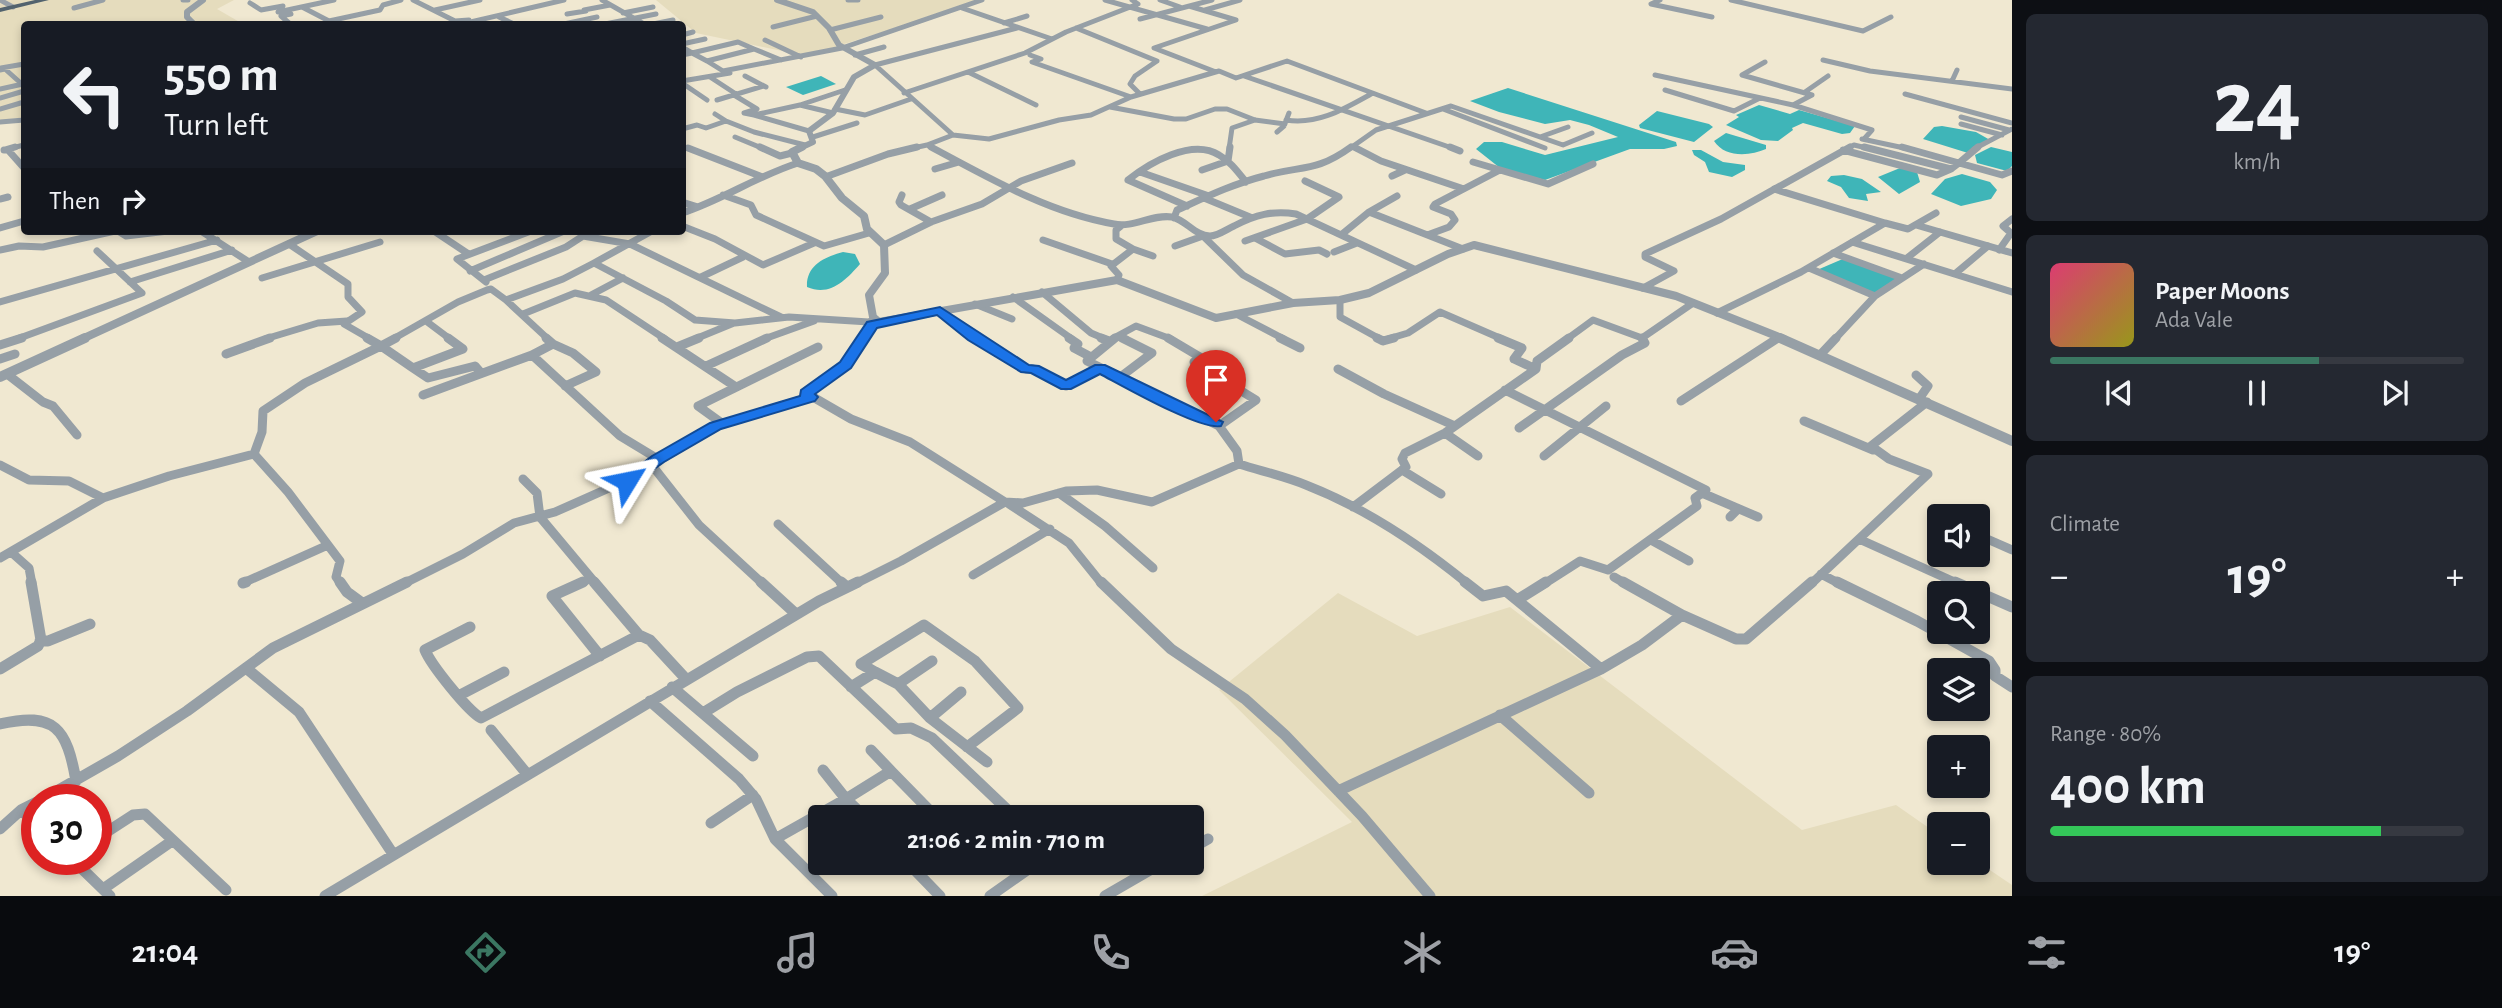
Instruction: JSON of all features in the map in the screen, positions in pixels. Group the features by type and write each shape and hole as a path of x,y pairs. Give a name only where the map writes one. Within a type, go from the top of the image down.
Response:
{"main road":[{"path":"0,10 45,0"}],"street":[{"path":"0,0 13,7"},
{"path":"74,8 103,0"},
{"path":"183,0 188,0"},
{"path":"191,21 187,12 203,0"},
{"path":"247,1 261,0"},
{"path":"287,21 281,16 334,0"},
{"path":"278,12 304,8 329,21 380,10 383,5 401,0"},
{"path":"413,0 455,21"},
{"path":"435,10 480,0"},
{"path":"484,21 561,0"},
{"path":"601,0 639,21"},
{"path":"623,13 653,7 641,0"},
{"path":"777,0 817,16 849,51 872,64 953,135"},
{"path":"848,0 858,0"},
{"path":"686,80 849,51 982,0"},
{"path":"1105,0 1206,29"},
{"path":"904,93 1025,52 1076,28 1138,4 1132,0"},
{"path":"1160,0 1182,8"},
{"path":"1140,19 1182,8 1190,3 1212,0"},
{"path":"1203,11 1240,0"},
{"path":"1660,0 1651,4 1712,17"},
{"path":"1731,0 1863,31 1891,17"},
{"path":"247,1 261,10 288,5 294,8"},
{"path":"1190,3 1203,11 1236,20 1154,48 1236,78 1287,61 1426,113"},
{"path":"567,14 610,5"},
{"path":"960,7 1052,39"},
{"path":"586,11 602,21"},
{"path":"620,21 656,14"},
{"path":"773,27 817,16"},
{"path":"1004,23 1027,16"},
{"path":"499,17 508,21"},
{"path":"830,30 881,17"},
{"path":"580,21 597,18"},
{"path":"668,21 673,20"},
{"path":"872,64 1017,28"},
{"path":"1076,28 1157,61 1151,68 1133,78 1130,84 1140,94"},
{"path":"686,34 693,32"},
{"path":"686,45 705,39"},
{"path":"765,40 802,57"},
{"path":"686,54 738,42 783,61"},
{"path":"686,79 802,57 884,47"},
{"path":"686,49 723,71"},
{"path":"707,61 754,49"},
{"path":"811,134 819,123 834,111 854,77 872,64 913,50"},
{"path":"1030,55 1041,59 1032,62 1131,96"},
{"path":"1823,60 1873,74 2012,89"},
{"path":"1765,62 1742,75 1812,95 1793,105"},
{"path":"2,69 21,65"},
{"path":"2,69 21,85"},
{"path":"1952,81 1957,70"},
{"path":"968,72 1036,105"},
{"path":"828,176 888,154 927,145 953,135 989,139 1059,120 1091,115 1131,96 1216,72"},
{"path":"686,74 690,77"},
{"path":"1643,288 1674,271 1645,257 1645,254 1691,234 1857,144 1856,142 1865,138 1871,130 1793,105 1655,75"},
{"path":"717,100 765,87 745,76"},
{"path":"1244,76 1460,150"},
{"path":"1805,92 1828,76"},
{"path":"686,128 697,125 706,128 721,118 757,109 710,77"},
{"path":"686,84 707,100"},
{"path":"0,89 21,87"},
{"path":"0,98 21,88"},
{"path":"754,115 845,90"},
{"path":"1665,90 1734,111 1760,98"},
{"path":"1228,161 1232,128 1255,120 1287,119 1299,124 1343,110 1371,94"},
{"path":"1905,94 2011,128"},
{"path":"800,104 865,115 911,99"},
{"path":"0,109 21,103"},
{"path":"1110,107 1186,119 1215,109 1227,108 1255,120"},
{"path":"1174,218 1177,210 1207,197 1275,173 1319,166 1385,126 1443,109 1460,107 1565,145 1592,133"},
{"path":"1443,109 1545,148"},
{"path":"744,113 811,134 857,123"},
{"path":"2003,115 2012,117"},
{"path":"721,118 754,132 806,145"},
{"path":"1277,132 1287,119"},
{"path":"0,122 21,120"},
{"path":"2002,135 1961,121 2011,128"},
{"path":"819,123 834,130"},
{"path":"1540,136 1568,127"},
{"path":"1843,150 1937,175 1951,169 1969,152 2011,128"},
{"path":"735,137 780,156 813,142 811,134"},
{"path":"1865,138 2002,175 2012,171"},
{"path":"1857,144 1951,169"},
{"path":"927,145 1008,188 1089,219 1121,226 1174,218 1203,236 1216,252 1243,275 1293,303"},
{"path":"2,150 21,146"},
{"path":"1353,147 1405,170 1461,188"},
{"path":"688,148 760,176"},
{"path":"1187,206 1129,183 1129,178 1154,163 1194,148 1209,151 1228,161 1246,182"},
{"path":"2,150 8,150 21,164"},
{"path":"792,153 799,163"},
{"path":"1202,170 1228,161"},
{"path":"935,169 959,162"},
{"path":"1473,162 1548,184 1593,164"},
{"path":"686,212 760,176 799,163 811,166 828,176 840,196 864,216 864,224 869,233 884,245 885,273 869,295 873,322 845,365 806,393 850,419 877,427 910,442 1069,543 1109,592 1171,649 1245,699 1285,735 1430,896"},
{"path":"884,245 931,222 982,204 1021,180 1072,163"},
{"path":"1392,176 1405,170"},
{"path":"1430,234 1453,224 1455,217 1433,207 1461,188 1498,171"},
{"path":"1139,172 1207,197 1251,217"},
{"path":"1245,241 1307,219 1339,197 1305,181"},
{"path":"1774,189 1908,229 1936,213"},
{"path":"723,195 751,205 757,215 824,246 869,233"},
{"path":"902,195 899,202 931,222"},
{"path":"911,209 942,195"},
{"path":"1341,235 1369,212 1397,196"},
{"path":"686,203 698,207"},
{"path":"1175,246 1203,236 1213,236 1251,217 1282,211 1307,219 1416,270"},
{"path":"1369,212 1463,248"},
{"path":"1999,250 2011,233 2003,226 2012,219"},
{"path":"0,228 21,222"},
{"path":"1717,313 1809,268 1885,223"},
{"path":"1916,225 2012,253"},
{"path":"1121,226 1116,230 1116,239 1153,256"},
{"path":"686,228 715,239 743,257 763,265 814,243"},
{"path":"1907,258 1940,232"},
{"path":"0,250 19,246 43,247 82,235"},
{"path":"208,235 249,262"},
{"path":"4,376 308,235"},
{"path":"442,235 467,253"},
{"path":"519,235 467,253 457,261 484,280 553,344 573,354 596,372 565,386"},
{"path":"470,271 555,235"},
{"path":"506,300 563,279 645,235"},
{"path":"484,280 566,247 583,236 630,244 782,318"},
{"path":"1255,238 1286,256 1301,256 1319,250 1331,253 1357,243"},
{"path":"0,302 217,240"},
{"path":"1043,240 1112,264"},
{"path":"262,278 380,242"},
{"path":"1852,242 2011,290"},
{"path":"226,354 317,325 338,320 347,321 362,312 348,297 350,288 289,244"},
{"path":"594,263 666,301 689,318 735,323 782,318 873,322 1117,280 1216,318 1293,303 1340,300 1370,293 1474,245 1693,303 1821,354 2012,441"},
{"path":"1956,273 1988,246"},
{"path":"1112,264 1133,249"},
{"path":"130,282 232,250"},
{"path":"0,345 80,318 142,293 97,251"},
{"path":"1833,253 1902,278"},
{"path":"701,277 743,257"},
{"path":"1112,264 1111,269 1119,275 1117,280"},
{"path":"1821,354 1875,296 1924,264"},
{"path":"1809,268 1875,296"},
{"path":"592,295 623,278"},
{"path":"254,454 262,432 263,411 281,397 321,374 381,346 458,302 491,289"},
{"path":"1042,292 1070,318 1091,333 1109,341"},
{"path":"523,314 575,293 592,295 620,307 736,387"},
{"path":"1013,297 1078,344 1074,348 1091,357"},
{"path":"1340,300 1340,317 1382,341 1408,333 1440,312 1522,348 1514,359 1536,369"},
{"path":"1642,338 1693,303"},
{"path":"975,304 1012,319"},
{"path":"940,311 973,337 1026,369 1033,369 1066,386 1100,368"},
{"path":"1236,314 1300,348"},
{"path":"1050,324 1070,318"},
{"path":"706,366 773,335 819,319"},
{"path":"1353,507 1406,467 1402,459 1405,453 1445,433 1536,369 1537,361 1593,320 1642,338 1645,343 1544,408 1519,428"},
{"path":"347,321 344,324 428,378 475,366 481,373"},
{"path":"413,368 463,349 426,321"},
{"path":"677,347 735,323"},
{"path":"1219,426 1256,400 1194,362 1200,357 1167,337 1136,326 1109,341 1087,361 1164,401 1216,422 1237,451 1240,464"},
{"path":"1119,336 1152,353 1119,378"},
{"path":"1681,401 1779,337"},
{"path":"424,395 532,355 553,344"},
{"path":"723,424 698,406 818,347"},
{"path":"0,359 15,354"},
{"path":"532,355 620,436 655,461 699,525 796,614"},
{"path":"1338,369 1384,394 1455,426"},
{"path":"1873,450 1871,446 1876,440 1923,400 1928,386 1916,375"},
{"path":"4,376 43,402 53,405 77,435"},
{"path":"1504,390 1706,490 1694,500 1698,506 1608,570 1580,561 1517,600"},
{"path":"70,784 187,711 273,648 463,554 514,523 540,517 618,485 655,461 723,424 810,397"},
{"path":"1544,456 1606,406"},
{"path":"1614,577 1682,615 1736,639 1746,639 1821,574 1928,474 1804,421"},
{"path":"1445,433 1478,456"},
{"path":"0,558 103,498 169,476 254,454"},
{"path":"254,454 287,488 340,561 336,577 346,592 362,603"},
{"path":"325,896 796,614 911,556 1005,502 1023,503 1059,493 1097,490 1152,502 1240,464 1314,487 1353,507 1405,536 1483,596 1506,591 1601,669"},
{"path":"0,465 29,480 69,481 103,498"},
{"path":"1402,470 1441,494"},
{"path":"523,479 537,493 540,517 639,635 650,640 686,679"},
{"path":"1059,493 1105,526 1153,568"},
{"path":"1702,494 1758,517"},
{"path":"1730,517 1738,509"},
{"path":"778,524 847,587"},
{"path":"973,575 1050,529"},
{"path":"1858,539 2012,607"},
{"path":"1651,540 1689,561"},
{"path":"1990,540 2012,550"},
{"path":"243,583 328,545"},
{"path":"0,669 38,646 40,641 29,568 11,552"},
{"path":"1821,574 1917,621 1989,662 1996,670 1995,676 2012,687"},
{"path":"591,578 552,596 600,656"},
{"path":"1338,791 1601,669 1642,645 1682,615"},
{"path":"40,641 48,641 90,624"},
{"path":"967,747 1018,708 975,661 924,625 862,664 898,684 930,718 967,747 987,762"},
{"path":"470,627 425,650 430,664 460,695 474,715 481,718 639,635"},
{"path":"703,713 737,692 815,656 824,660 896,729 905,726 917,728 932,738 1002,805"},
{"path":"898,684 932,661"},
{"path":"246,668 299,712 393,854"},
{"path":"460,695 504,672"},
{"path":"850,687 875,672"},
{"path":"672,687 753,756"},
{"path":"930,718 961,692"},
{"path":"650,701 739,779 753,796 775,839 832,896"},
{"path":"1500,715 1589,793"},
{"path":"0,724 16,719 33,719 54,724 68,739 76,781"},
{"path":"491,730 527,774"},
{"path":"871,750 924,805"},
{"path":"823,770 852,805"},
{"path":"775,839 891,771"},
{"path":"711,823 753,796"},
{"path":"0,829 21,811"},
{"path":"112,829 139,813 145,814 226,890"},
{"path":"1204,841 1208,839"},
{"path":"89,875 107,892 172,841"},
{"path":"920,875 940,896"},
{"path":"990,896 1020,875"},
{"path":"1105,896 1141,875"}],"shaded area":[{"path":"0,0 234,0 217,9 238,21 21,21 21,118 0,121"},
{"path":"656,0 984,0 806,56 696,33 686,25 686,21 681,21"},
{"path":"1338,593 1417,636 1510,607 1802,830 1896,805 1927,827 1927,875 1990,875 1990,870 2012,885 2012,896 1202,896 1352,822 1219,690"}],"water":[{"path":"821,76 836,84 803,95 786,87"},
{"path":"1508,88 1676,142 1677,146 1664,149 1630,149 1545,180 1500,168 1476,149 1484,142 1502,142 1545,155 1618,137 1570,120 1545,124 1470,101"},
{"path":"1759,105 1790,114 1799,110 1855,126 1850,133 1842,134 1803,123 1792,128 1793,130 1778,141 1761,140 1726,125 1739,117 1736,115"},
{"path":"1657,111 1713,127 1694,142 1640,128 1639,125"},
{"path":"1934,127 1976,132 1990,140 1968,153 1923,139"},
{"path":"1726,133 1766,145 1766,149 1745,154 1731,153 1714,141"},
{"path":"1991,147 2012,152 2012,166 2007,171 1977,163 1975,155"},
{"path":"1692,150 1701,150 1723,162 1745,165 1745,170 1732,177 1709,172 1705,162 1694,155"},
{"path":"1900,168 1917,172 1920,182 1899,194 1878,177"},
{"path":"1962,174 1990,182 1997,190 1991,199 1961,206 1931,194 1945,179"},
{"path":"1844,175 1862,179 1881,192 1866,194 1868,201 1849,198 1841,187 1827,181 1831,176"},
{"path":"843,252 855,254 860,264 849,276 837,285 823,290 807,287 810,273 818,263"},
{"path":"1845,258 1902,278 1876,294 1817,270"}],"route":[{"path":"627,481 658,459 716,426 810,397 806,393 845,365 872,324 940,311 973,337 1026,369 1033,369 1066,386 1100,368 1164,401 1216,422"}]}
